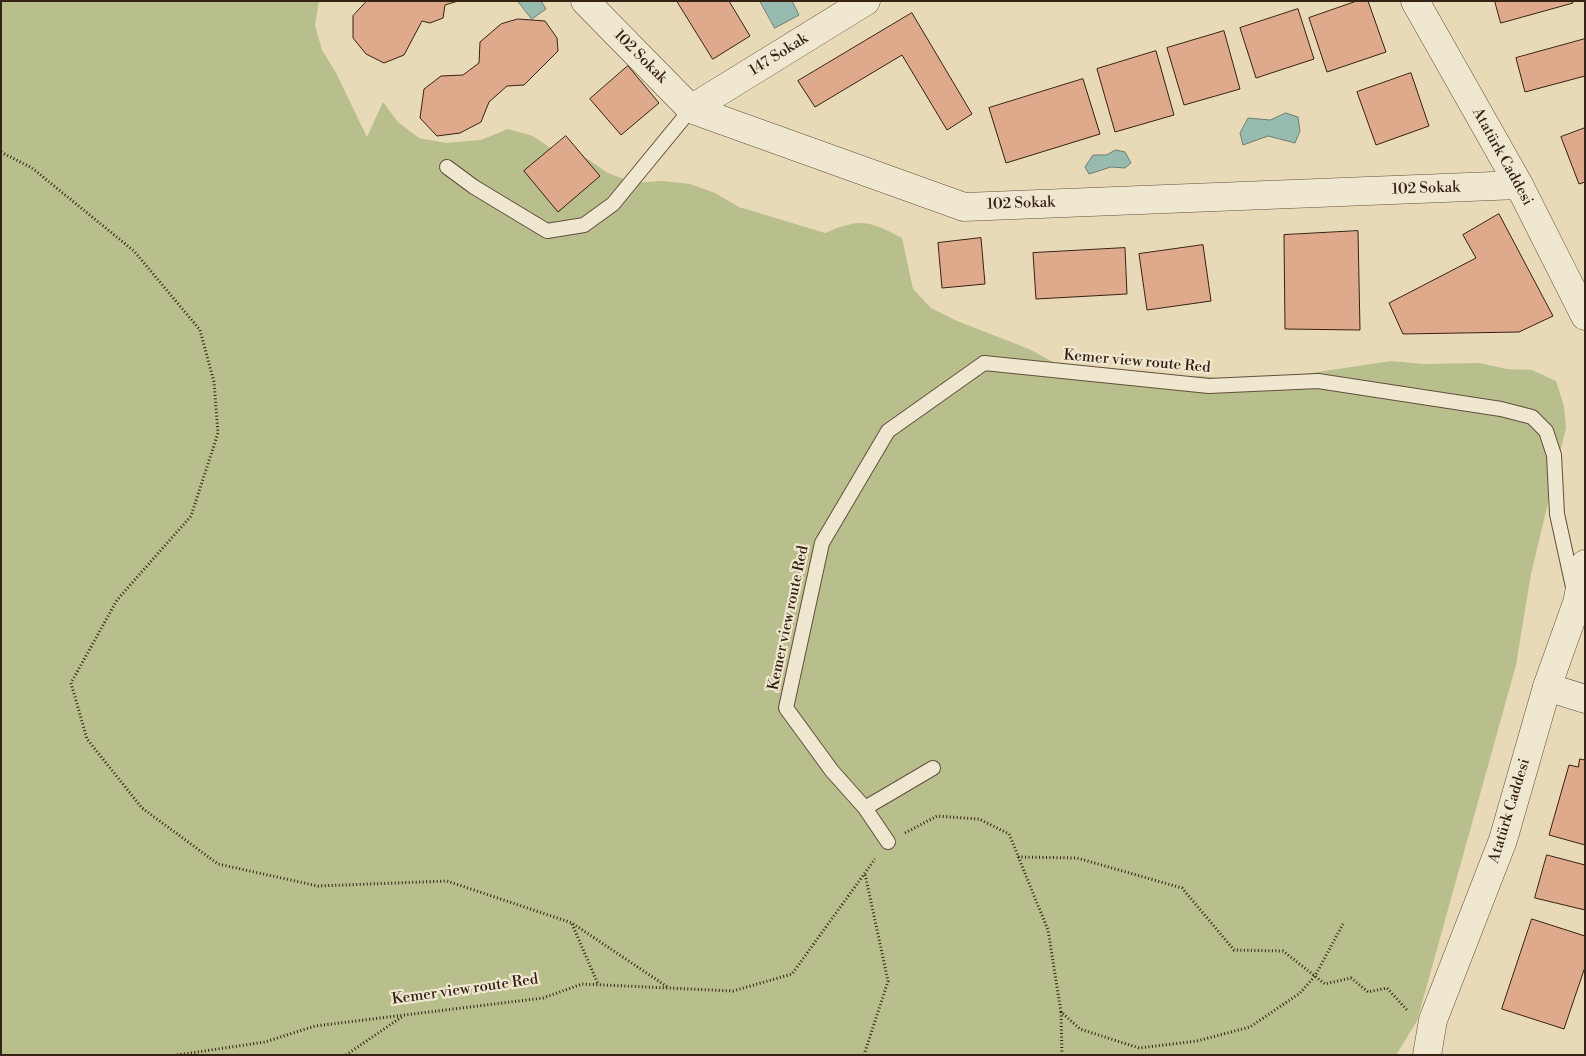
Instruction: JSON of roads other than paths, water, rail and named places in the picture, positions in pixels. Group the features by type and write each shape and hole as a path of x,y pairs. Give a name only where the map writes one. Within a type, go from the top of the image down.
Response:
{"street":[{"name":"102 Sokak","path":"585,1 691,109 964,206 1519,185"},
{"name":"147 Sokak","path":"691,109 866,1"},
{"name":"Atatürk Caddesi","path":"1415,1 1519,185 1585,316"},
{"name":"Atatürk Caddesi","path":"1427,1055 1433,1020 1503,840 1547,687 1577,603 1585,564"},
{"path":"1547,687 1585,699"}],"lane":[{"path":"447,167 474,187 548,231 584,225 613,204 691,109"},
{"name":"Kemer view route Red","path":"888,842 866,808 832,771 786,708 822,543 888,431 984,363 1209,386 1318,381 1491,408 1532,417 1546,431 1554,455 1557,514 1577,603"},
{"path":"866,808 933,768"}],"water":[{"path":"518,1 541,1 546,9 532,19"},
{"path":"760,1 792,1 799,15 775,28"},
{"path":"1286,113 1298,117 1300,131 1295,143 1268,136 1243,145 1240,133 1248,118 1270,120"},
{"path":"1116,150 1125,152 1131,163 1125,168 1111,167 1089,174 1085,167 1093,155 1106,155"}]}
